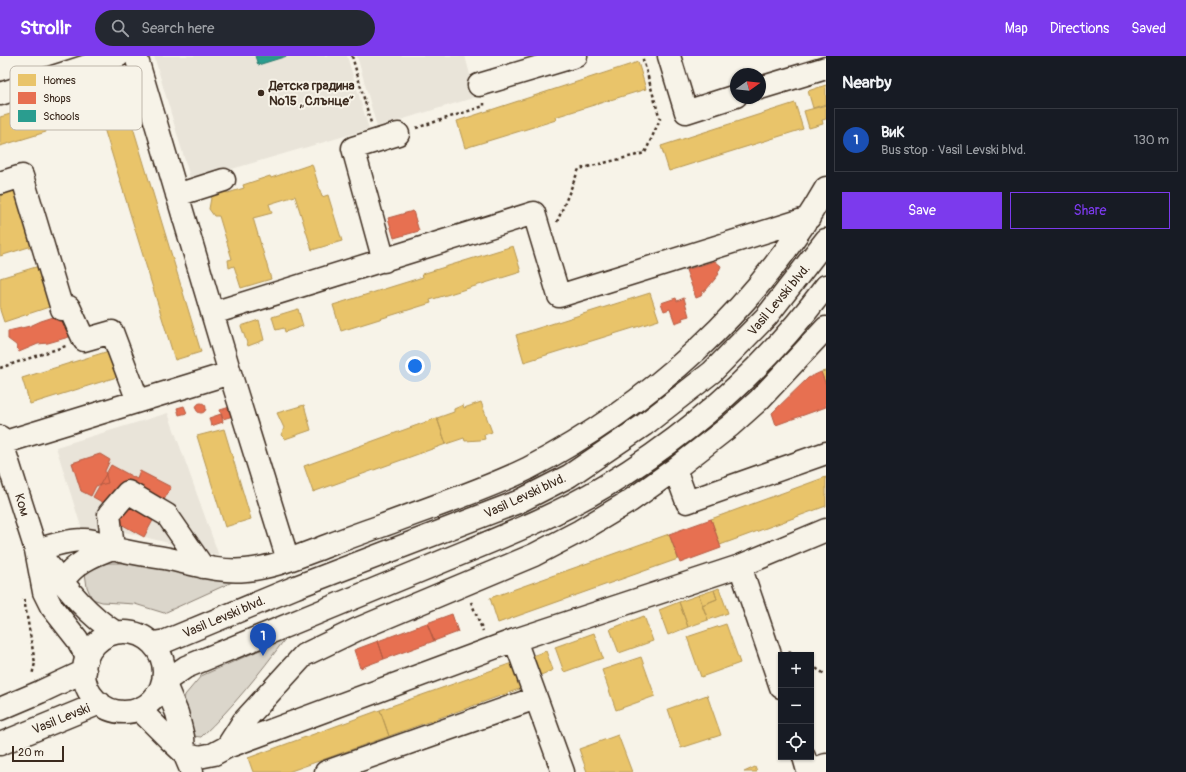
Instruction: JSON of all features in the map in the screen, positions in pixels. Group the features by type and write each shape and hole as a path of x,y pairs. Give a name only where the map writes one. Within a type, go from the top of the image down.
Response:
{"street":[{"path":"69,66 79,62 118,56"},
{"path":"136,56 139,66"},
{"path":"479,85 576,56"},
{"path":"669,56 686,112 730,98"},
{"path":"766,86 826,68"},
{"path":"142,76 230,373 288,560"},
{"path":"0,94 10,90"},
{"path":"384,261 353,148 398,134"},
{"path":"0,182 22,176 62,309 69,307 84,340 112,332 138,401"},
{"path":"177,195 224,180"},
{"path":"36,550 82,540 97,541 113,548 203,567 234,571 249,570 288,560 507,478 546,458 628,407 695,352 773,270 809,218 826,188"},
{"path":"213,313 384,261 534,213 559,296 809,218"},
{"name":"Vasil Levski blvd.","path":"153,643 166,641 296,587 518,502 569,476 644,426 684,396 721,364 767,316 826,240"},
{"name":"Vasil Levski blvd.","path":"164,682 186,667 532,524 604,487 677,437 740,384 797,323 826,286"},
{"path":"227,747 243,722 304,655 358,629 534,555 580,531 630,501 675,469 730,426 759,400 826,328"},
{"path":"1,440 230,373"},
{"name":"Ком","path":"1,440 36,550"},
{"path":"675,469 687,502 826,453"},
{"path":"113,548 109,514 128,492 168,515 203,567"},
{"path":"188,762 199,757 214,754 227,747 515,640 740,566 826,530"},
{"path":"62,582 78,563 93,555 113,548"},
{"path":"36,550 86,610 100,623 115,632"},
{"path":"36,550 44,592 51,606 77,639 86,664 86,683 100,704 113,710 126,712 140,709 149,703 164,682"},
{"path":"740,566 778,678"},
{"path":"0,709 25,698 86,664 99,641 115,632 130,632 153,643 162,658 164,682 177,713 188,762"},
{"path":"515,640 563,772"},
{"path":"326,772 536,698"},
{"name":"Vasil Levski","path":"0,744 100,704"},
{"path":"140,709 188,762"}],"path":[{"path":"352,56 376,141"},
{"path":"545,250 579,170 645,153 660,119 642,56"},
{"path":"398,134 484,106 479,85"},
{"path":"0,368 84,340"},
{"path":"463,584 491,649"},
{"path":"24,594 36,663 25,698"},
{"path":"814,667 826,675"}],"shaded area":[{"name":"Детска градина №15 „Слънце“","path":"154,56 347,56 369,129 191,181"},
{"name":"Детска градина №15 „Слънце“","path":"357,56 465,56 476,97 377,127"},
{"path":"168,413 219,556 129,533 104,529 83,533 56,447"},
{"path":"102,563 135,563 241,578 164,613 135,604 102,602 92,599 87,587 85,573"},
{"path":"285,639 224,714 201,737 192,736 180,717 185,695 201,676"}],"building: Homes":[{"path":"638,62 646,89 555,117 556,120 465,148 457,121"},
{"path":"826,85 826,104 813,108 808,91"},
{"path":"795,103 803,129 669,171 661,146"},
{"path":"826,105 826,119 822,120 823,124 809,128 804,111"},
{"path":"10,114 10,130 45,130 46,132 0,146 0,117"},
{"path":"105,130 134,130 201,352 175,360"},
{"path":"312,164 322,197 328,195 342,241 312,250 295,196 269,204 272,213 253,218 271,279 241,288 234,266 229,268 228,260 232,259 219,216 214,216 209,209 211,198 214,194 224,191 228,193 244,188 243,185 270,176 271,178"},
{"path":"13,185 32,246 0,256 0,189"},
{"path":"513,246 521,272 430,300 431,303 341,331 333,305 423,277 422,274"},
{"path":"39,266 52,306 4,322 0,310 0,278"},
{"path":"650,293 659,320 524,362 516,335"},
{"path":"298,309 303,326 285,332 284,328 276,330 272,317"},
{"path":"259,320 264,340 248,346 241,326"},
{"path":"112,350 120,376 30,404 22,378"},
{"path":"826,371 826,385 821,372"},
{"path":"481,402 492,432 484,435 485,439 465,441 464,438 446,444 437,418 454,412 454,409 463,405 464,408"},
{"path":"304,405 311,430 285,439 281,435 284,428 277,413"},
{"path":"437,418 446,444 313,492 304,466"},
{"path":"224,429 251,519 225,527 197,436"},
{"path":"826,477 826,506 720,545 711,519"},
{"path":"669,534 678,559 498,623 490,598"},
{"path":"719,588 728,613 708,620 702,605 717,599 714,590"},
{"path":"714,590 717,599 702,605 699,595"},
{"path":"699,595 708,620 688,627 679,602"},
{"path":"679,602 688,627 668,635 659,610"},
{"path":"644,616 653,641 619,653 610,629"},
{"path":"726,624 740,663 701,677 687,637"},
{"path":"594,633 603,658 564,672 555,647"},
{"path":"546,651 553,670 536,677 529,657"},
{"path":"641,657 655,696 616,710 602,670"},
{"path":"512,663 522,688 389,736 380,710"},
{"path":"707,695 721,735 681,748 668,709"},
{"path":"380,710 389,736 288,772 253,772 248,758"},
{"path":"618,735 632,772 587,772 579,749"},
{"path":"755,767 757,772 744,772"}],"building: Shops":[{"path":"413,211 419,231 394,238 388,218"},
{"path":"715,261 721,266 718,273 719,274 706,290 702,292 701,296 696,298 686,270"},
{"path":"676,298 677,301 684,298 689,316 682,318 683,320 675,323 670,309 664,311 661,303"},
{"path":"69,312 76,335 48,343 38,344 19,352 16,345 8,339 8,331 30,326"},
{"path":"821,372 826,385 826,407 776,425 772,413 808,378"},
{"path":"201,403 206,408 201,413 196,408"},
{"path":"184,406 187,413 179,415 177,408"},
{"path":"230,407 233,416 223,419 220,410"},
{"path":"221,414 223,422 211,426 209,418"},
{"path":"100,454 110,460 105,471 108,483 96,486 91,496 81,491 72,463"},
{"path":"111,465 137,479 140,471 171,487 144,537 114,520 118,511 93,497"},
{"path":"711,519 721,548 680,563 669,534"},
{"path":"452,614 458,632 434,641 427,623"},
{"path":"427,623 434,641 384,659 378,641"},
{"path":"378,641 384,659 360,668 354,650"}],"building: Schools":[{"path":"255,56 287,56 258,65"}],"place":[{"name":"Детска градина №15 „Слънце“","path":"261,93"},
{"name":"ВиК","path":"263,656"}]}
